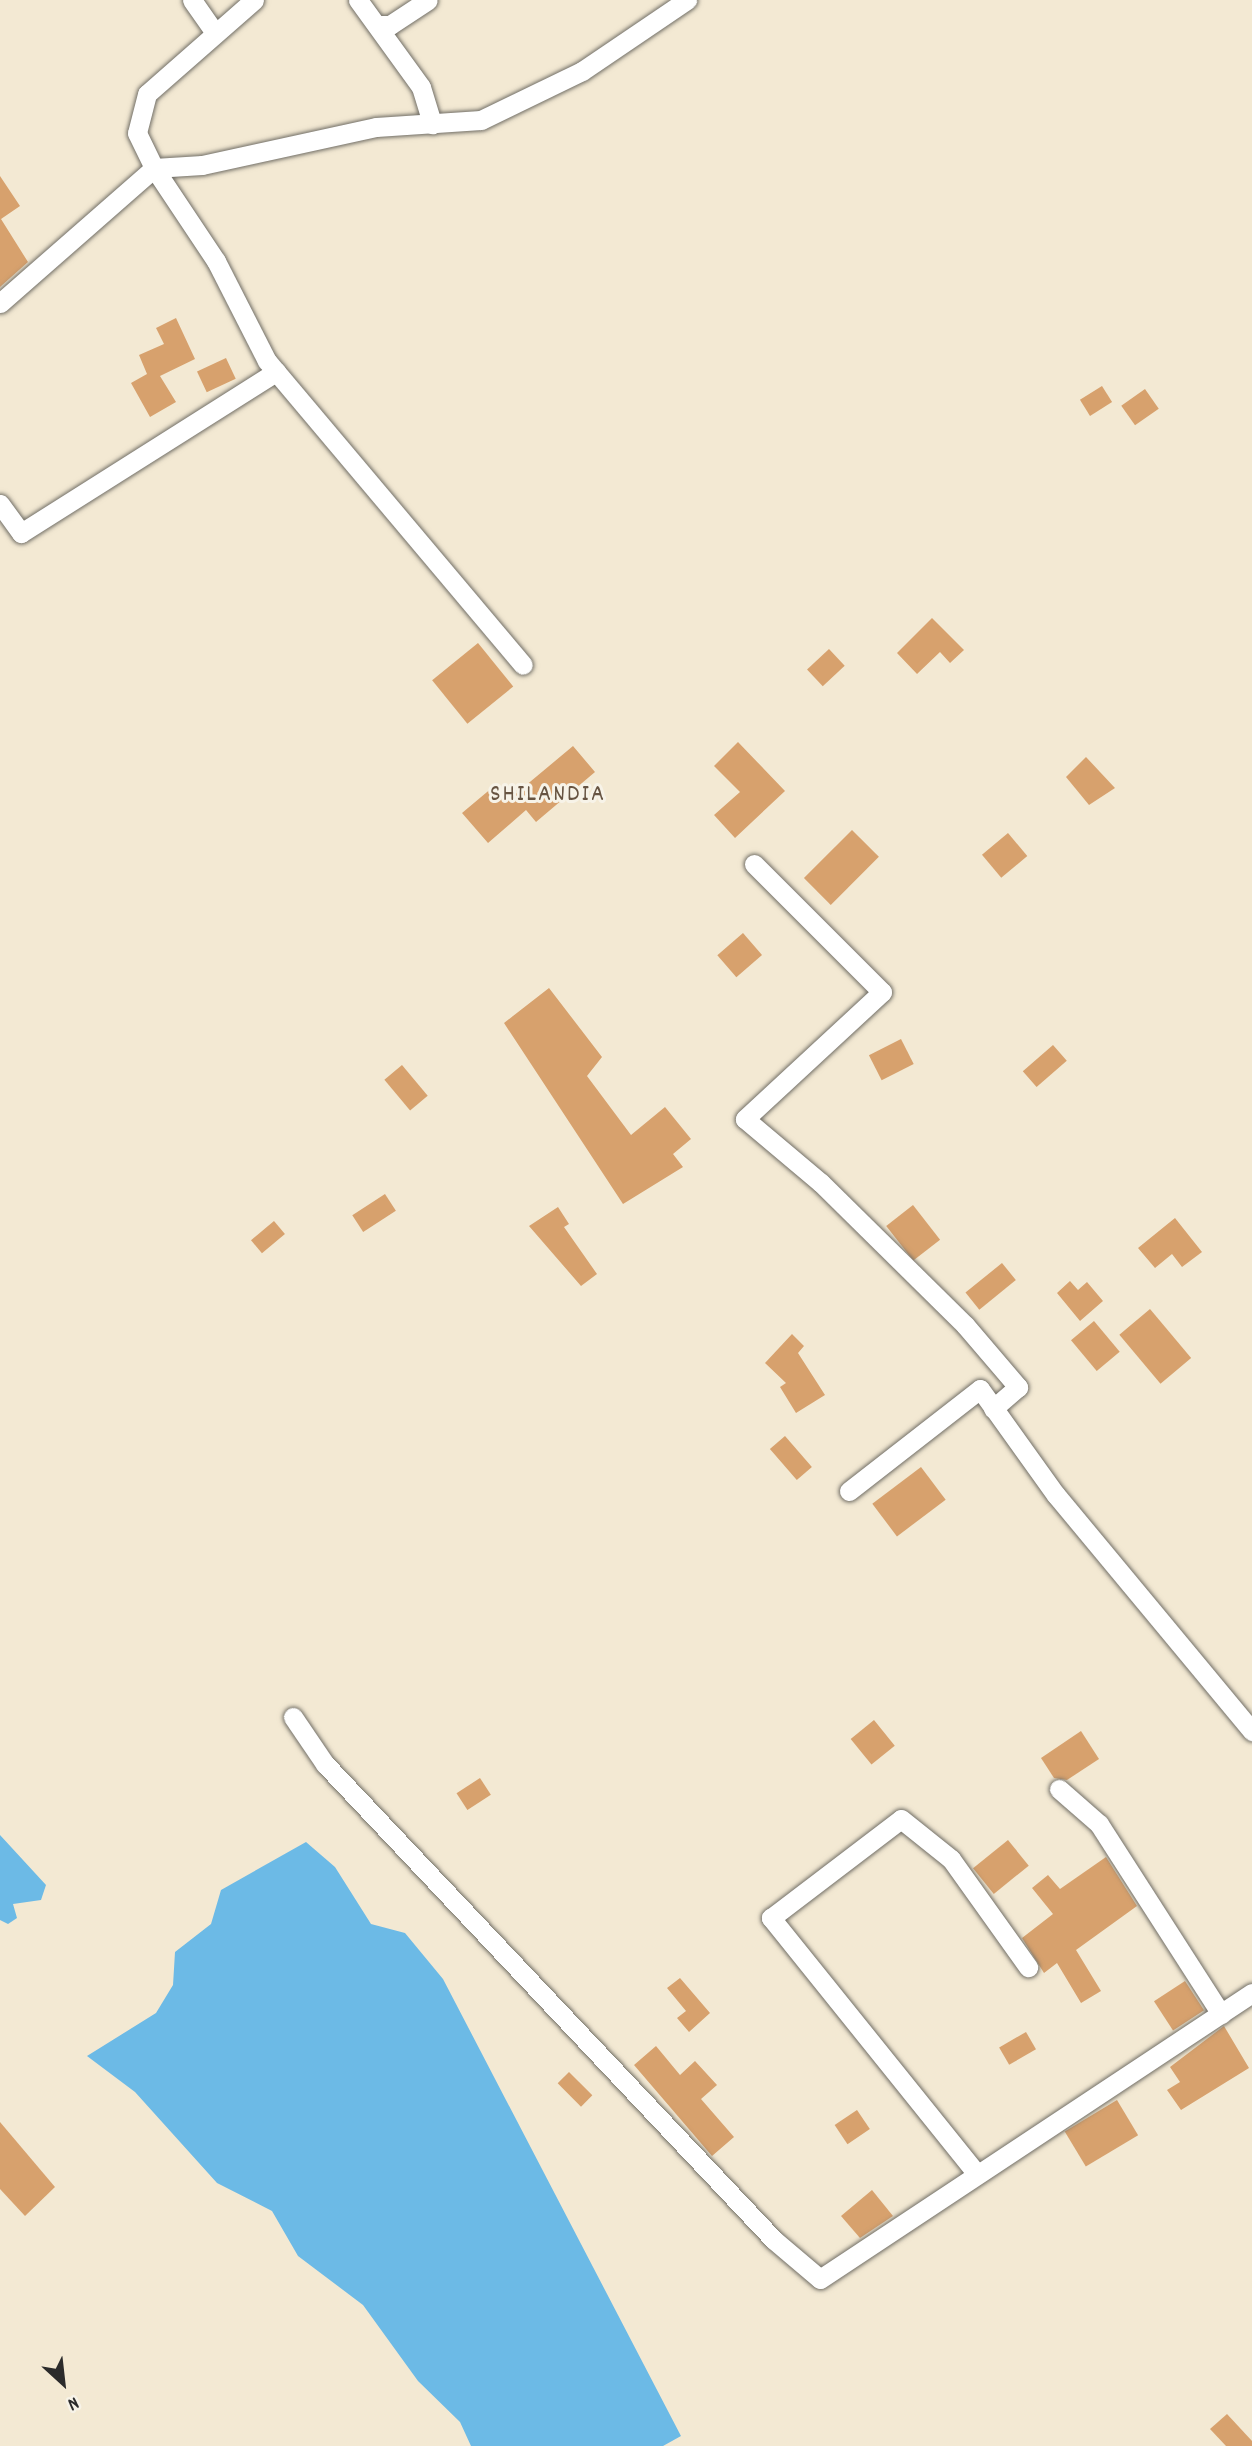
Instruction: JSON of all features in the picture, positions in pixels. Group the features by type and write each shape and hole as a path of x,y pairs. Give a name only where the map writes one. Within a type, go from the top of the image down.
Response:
{"street":[{"path":"192,0 214,31"},
{"path":"254,0 214,31 147,94 137,133 154,167 216,261 276,372 523,665"},
{"path":"358,0 379,25 421,87 432,124"},
{"path":"379,25 390,25 428,0"},
{"path":"0,303 154,167 202,165 376,127 432,124 492,115 582,71 687,0"},
{"path":"0,504 21,533 276,372"},
{"path":"754,864 882,992 745,1119 821,1183 965,1325 1018,1387 993,1409"},
{"path":"849,1491 980,1390 1055,1495 1252,1731"},
{"path":"293,1717 326,1764 765,2231 820,2279 1252,1993"},
{"path":"1059,1789 1099,1824 1221,2014"},
{"path":"977,2174 771,1919 901,1819 951,1859 1028,1967"}],"water":[{"path":"0,1835 46,1885 41,1900 13,1904 17,1918 8,1924 0,1920"},
{"path":"306,1842 335,1867 371,1924 405,1933 443,1979 681,2436 663,2446 471,2446 460,2422 418,2381 363,2305 298,2256 272,2211 217,2183 135,2092 87,2056 156,2013 173,1985 175,1952 211,1924 221,1890"}],"building":[{"path":"0,176 20,206 1,219 28,262 0,287"},
{"path":"176,318 195,359 160,376 176,402 150,417 131,383 147,374 139,355 164,344 156,328"},
{"path":"226,358 236,379 207,392 197,372"},
{"path":"1102,386 1112,402 1090,416 1080,400"},
{"path":"1145,389 1159,409 1135,425 1121,406"},
{"path":"932,618 964,650 950,663 940,652 917,674 897,653"},
{"path":"478,643 513,687 467,724 432,680"},
{"path":"829,649 845,666 823,686 807,669"},
{"path":"738,742 785,791 735,838 714,815 740,792 714,766"},
{"path":"573,746 595,772 536,822 526,810 488,843 462,813 493,787 506,802"},
{"path":"1086,757 1115,788 1089,805 1066,777"},
{"path":"852,830 879,857 831,905 804,878"},
{"path":"1008,833 1027,856 1001,878 982,855"},
{"path":"743,933 762,955 736,977 717,955"},
{"path":"549,988 602,1057 587,1076 631,1135 665,1107 691,1139 673,1154 683,1167 623,1204 504,1023"},
{"path":"901,1039 914,1064 882,1080 869,1055"},
{"path":"1053,1045 1067,1061 1037,1087 1023,1071"},
{"path":"402,1065 428,1096 410,1110 384,1080"},
{"path":"385,1194 396,1211 363,1232 352,1215"},
{"path":"913,1205 940,1240 913,1261 886,1226"},
{"path":"558,1207 569,1224 564,1227 597,1274 581,1286 529,1226"},
{"path":"1175,1218 1202,1252 1182,1267 1172,1254 1155,1268 1138,1248"},
{"path":"274,1221 285,1234 262,1253 251,1240"},
{"path":"1002,1263 1016,1280 979,1310 965,1293"},
{"path":"1070,1281 1078,1290 1087,1282 1103,1301 1080,1321 1057,1293"},
{"path":"1150,1309 1191,1358 1160,1384 1119,1335"},
{"path":"1094,1321 1120,1352 1097,1371 1071,1340"},
{"path":"792,1334 804,1346 798,1353 825,1395 796,1413 780,1387 786,1383 765,1363"},
{"path":"785,1436 812,1467 797,1480 770,1449"},
{"path":"921,1467 946,1500 897,1536 872,1504"},
{"path":"874,1720 895,1746 871,1765 851,1739"},
{"path":"1081,1731 1099,1759 1067,1780 1054,1778 1041,1758"},
{"path":"480,1778 491,1795 467,1810 457,1793"},
{"path":"1008,1840 1029,1866 994,1894 973,1868"},
{"path":"1106,1857 1137,1906 1076,1950 1101,1991 1081,2003 1057,1963 1044,1973 1022,1938 1053,1914 1032,1888 1048,1875 1060,1889"},
{"path":"680,1978 710,2013 689,2032 677,2018 686,2011 667,1988"},
{"path":"1185,1981 1204,2010 1173,2031 1154,2001"},
{"path":"1224,2026 1249,2068 1181,2110 1167,2090 1180,2082 1170,2067"},
{"path":"1026,2032 1036,2049 1009,2065 999,2048"},
{"path":"656,2046 680,2075 695,2061 717,2085 701,2099 734,2137 712,2156 634,2065"},
{"path":"569,2072 592,2095 581,2107 558,2083"},
{"path":"1117,2100 1138,2135 1086,2167 1065,2131"},
{"path":"857,2110 870,2129 847,2144 835,2125"},
{"path":"0,2122 55,2187 25,2216 0,2189"},
{"path":"872,2190 893,2216 860,2238 841,2216"},
{"path":"1227,2414 1252,2441 1252,2446 1226,2446 1210,2429"}],"district":[{"name":"SHILANDIA","path":"548,796"}]}
